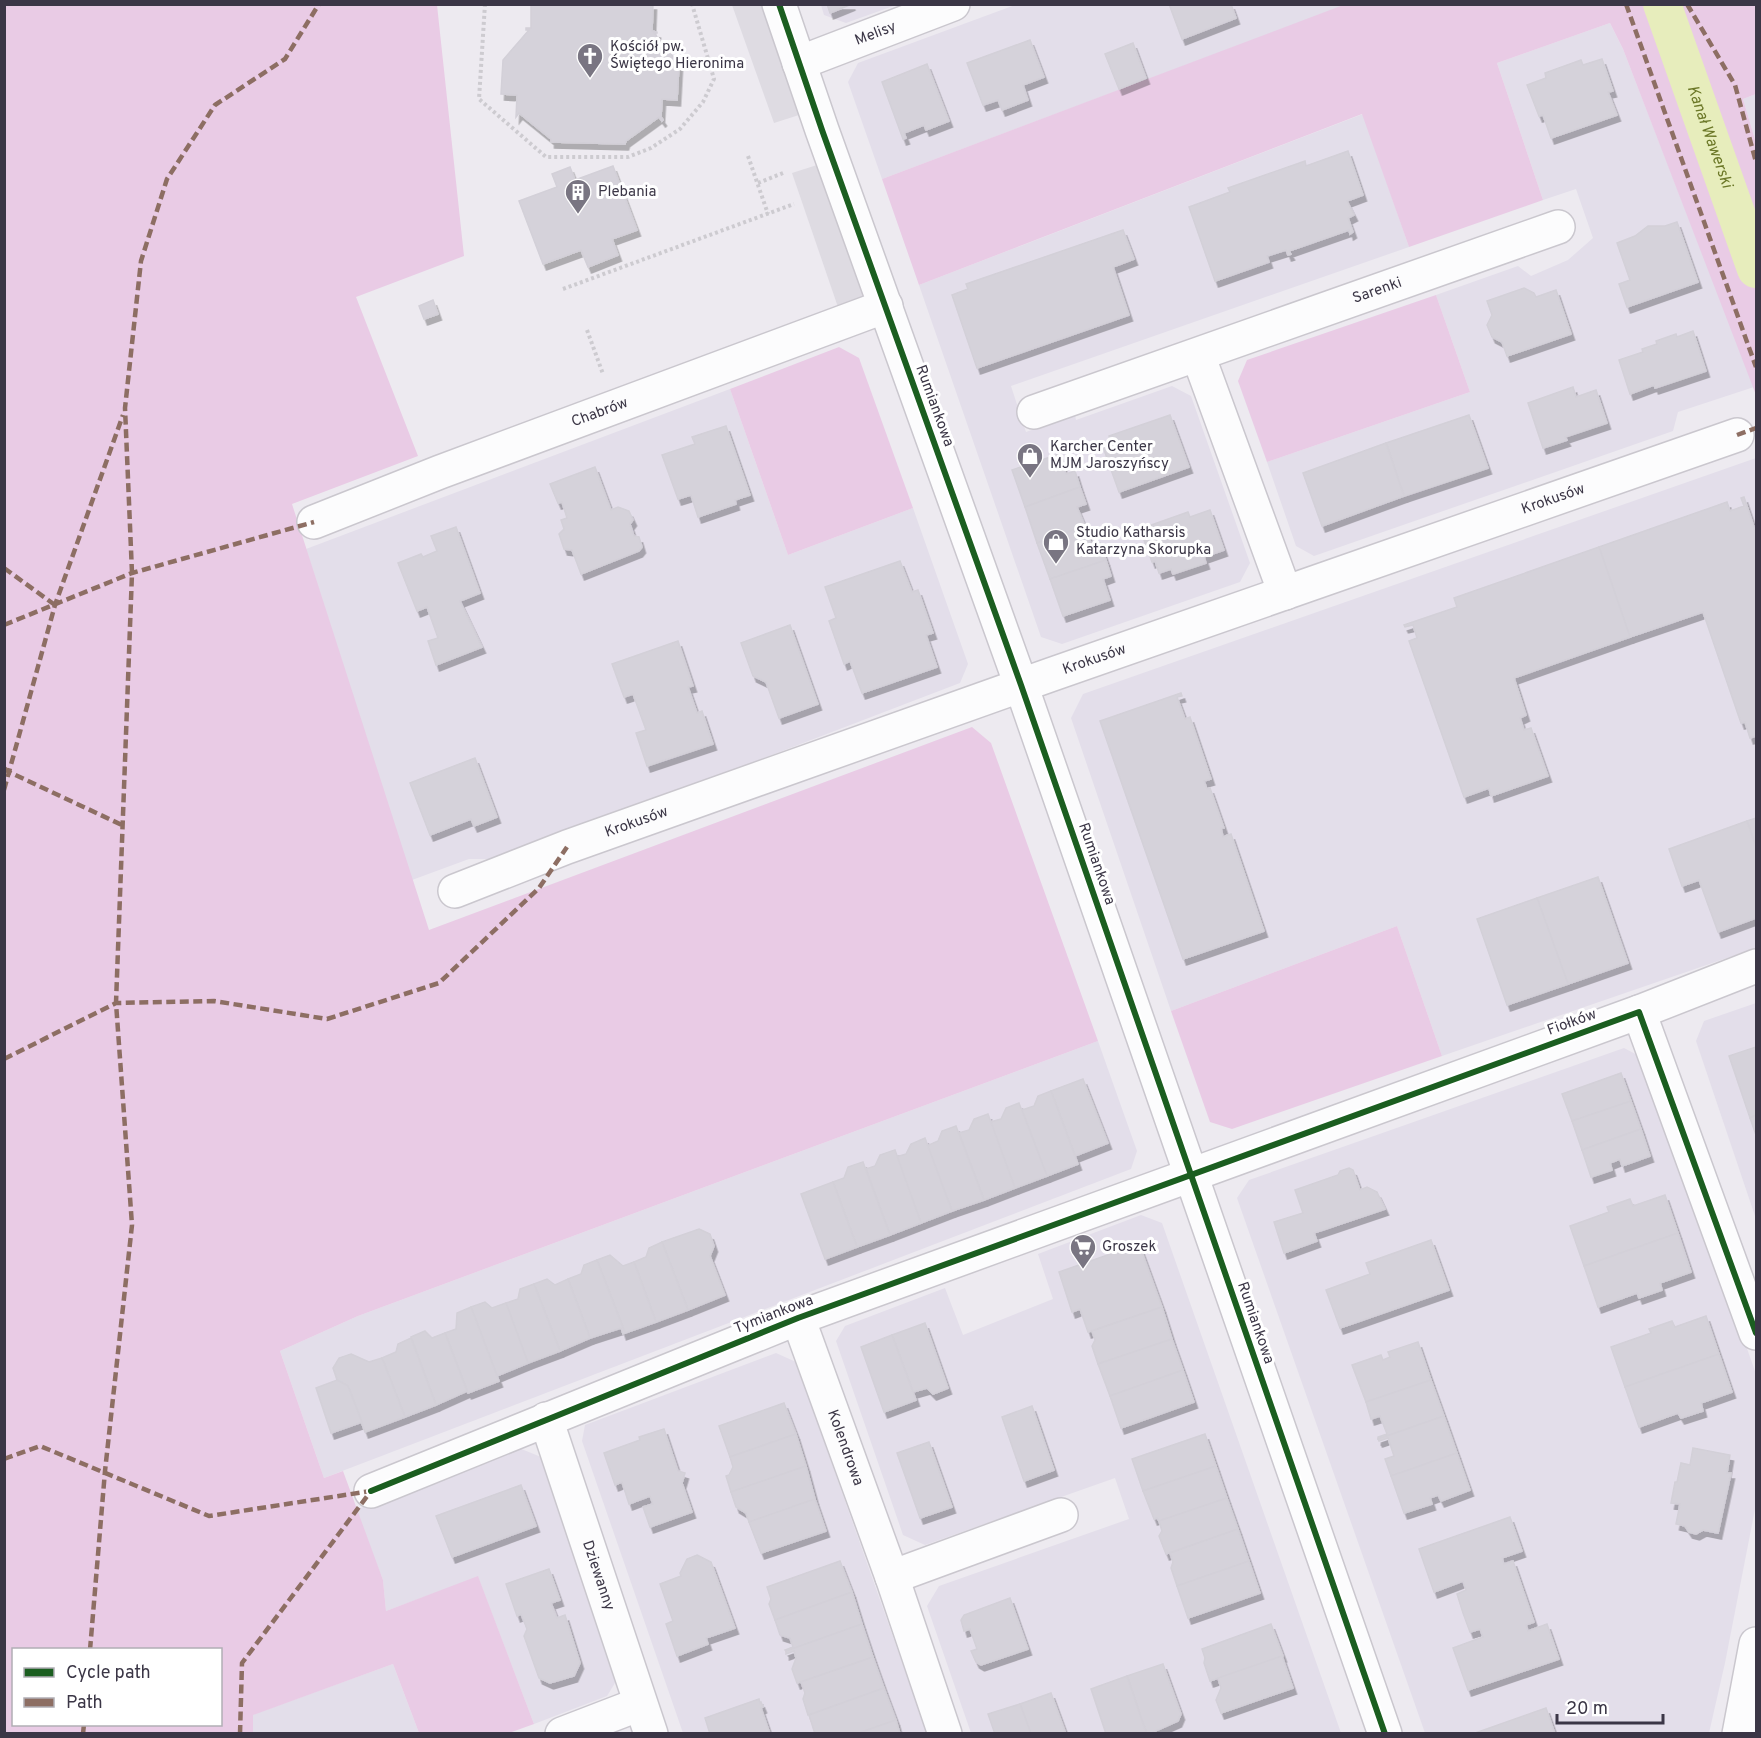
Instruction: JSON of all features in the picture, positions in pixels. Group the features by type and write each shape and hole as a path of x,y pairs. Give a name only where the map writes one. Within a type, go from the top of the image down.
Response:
{"street":[{"name":"Rumiankowa","path":"779,4 1021,685 1385,1734"},
{"name":"Melisy","path":"799,63 953,4"},
{"name":"Sarenki","path":"1034,412 1558,227"},
{"name":"Chabrów","path":"314,522 451,467 886,306"},
{"path":"1198,355 1285,593"},
{"name":"Krokusów","path":"455,891 567,847 1021,685 1737,435"},
{"name":"Fiołków","path":"1191,1175 1756,966"},
{"path":"1639,1011 1756,1333"},
{"name":"Tymiankowa","path":"371,1491 798,1318 1191,1175"},
{"name":"Kolendrowa","path":"798,1318 892,1576 945,1734"},
{"name":"Dziewanny","path":"546,1419 646,1719"},
{"path":"892,1576 1061,1515"},
{"path":"1739,1734 1756,1644"},
{"path":"562,1734 646,1719"}],"path":[{"path":"485,4 479,99 546,157 628,157 651,148 680,129 703,102 714,79 692,4"},
{"path":"748,156 768,214"},
{"path":"758,183 783,173"},
{"path":"563,289 795,204"},
{"path":"587,330 615,406"}],"shaded area":[{"path":"1346,4 1756,5 1756,94 1743,99 1756,143 1756,395 1623,49 1610,23 1497,63 1543,200 1409,247 1362,114 919,285 882,179"},
{"path":"5,5 437,5 464,256 356,297 418,456 292,504 429,930 972,727 991,743 1098,1041 358,1316 280,1351 324,1478 343,1471 383,1580 386,1611 478,1576 534,1724 509,1733 419,1733 393,1664 253,1715 253,1733 5,1733"},
{"path":"732,5 761,5 799,115 774,123"},
{"path":"821,5 896,5 846,23 824,15"},
{"path":"1015,5 1346,5 882,179 848,82 858,63"},
{"path":"1610,23 1623,49 1754,387 1678,412 1673,431 1314,556 1296,546 1267,462 1470,392 1436,295 1518,266 1531,276 1568,260 1593,238 1576,189 1543,200 1497,63"},
{"path":"1756,94 1756,143 1743,99"},
{"path":"1363,114 1409,247 1011,386 1026,432 1075,415 1076,420 1172,386 1191,396 1250,563 1240,582 1062,644 1041,637 919,285"},
{"path":"817,165 868,304 840,313 792,173"},
{"path":"1436,295 1470,392 1267,462 1238,381 1247,360"},
{"path":"839,347 859,358 913,508 788,555 730,389"},
{"path":"730,389 788,555 913,508 968,664 960,683 500,859 469,859 412,880 306,549"},
{"path":"1756,458 1756,948 1442,1056 1397,926 1171,1011 1071,718 1083,694"},
{"path":"1397,926 1442,1056 1232,1129 1210,1122 1171,1011"},
{"path":"1756,1003 1756,1219 1696,1041 1704,1021"},
{"path":"1098,1041 1137,1151 1131,1169 324,1478 280,1351 358,1316"},
{"path":"1624,1048 1645,1059 1756,1374 1756,1504 1709,1733 1425,1733 1237,1198 1249,1180"},
{"path":"1141,1215 1162,1223 1341,1733 971,1733 927,1606 939,1586 1129,1519 1115,1478 925,1545 903,1535 836,1341 845,1326 945,1288 963,1335 1053,1299 1038,1254"},
{"path":"776,1353 796,1362 927,1733 683,1733 582,1441 585,1425"},
{"path":"519,1448 541,1457 618,1678 607,1696 534,1724 478,1577 386,1611 383,1580 355,1510"},
{"path":"393,1664 419,1733 253,1733 252,1715"}],"building":[{"name":"Kościół pw. Świętego Hieronima","path":"531,4 653,4 652,31 657,32 654,33 679,64 677,100 662,99 661,117 663,120 659,117 625,144 551,142 551,139 519,113 516,117 517,95 501,94 503,60 529,30 526,28 531,28"},
{"path":"827,4 852,4 830,13"},
{"path":"1169,4 1231,4 1236,18 1182,39"},
{"path":"1030,40 1044,77 1023,85 1028,100 1002,110 998,100 983,105 967,63"},
{"path":"1133,43 1146,78 1119,89 1105,54"},
{"path":"1602,59 1613,91 1608,92 1617,115 1551,138 1543,115 1539,116 1527,85 1546,78 1545,73 1581,60 1583,65"},
{"path":"927,64 949,121 926,130 924,125 904,133 906,138 903,139 882,82"},
{"path":"1348,151 1363,195 1347,201 1354,215 1348,218 1353,232 1350,234 1349,230 1289,251 1291,254 1288,255 1286,250 1267,256 1269,262 1215,281 1189,207 1230,192 1228,188 1305,161 1306,166"},
{"name":"Plebania","path":"613,166 637,230 612,239 618,255 588,267 581,250 543,264 519,201 557,187 552,174 570,167 575,180"},
{"path":"1677,222 1698,282 1627,307 1619,284 1630,280 1617,243 1635,236 1648,226 1665,226"},
{"path":"1123,230 1134,259 1113,267 1129,315 977,368 952,295 968,289 966,284"},
{"path":"1524,288 1534,293 1536,297 1556,290 1571,334 1507,356 1502,342 1492,337 1487,325 1492,315 1487,301"},
{"path":"433,300 438,314 424,319 419,306"},
{"path":"1693,331 1706,371 1630,394 1619,360 1643,352 1642,349 1657,344 1656,341"},
{"path":"1573,387 1576,397 1596,390 1607,423 1565,437 1567,440 1543,448 1528,403"},
{"path":"1170,415 1189,467 1119,492 1102,444 1110,440 1109,436"},
{"path":"1469,415 1488,468 1404,496 1386,443"},
{"path":"726,426 750,495 735,500 736,504 698,517 691,495 678,499 662,455 695,444 692,437"},
{"path":"1386,443 1404,496 1322,526 1303,473"},
{"path":"1059,454 1066,474 1075,471 1080,487 1025,507 1012,470"},
{"path":"595,467 611,510 618,507 629,511 633,520 630,524 634,536 639,537 642,547 639,551 581,574 572,550 564,549 559,534 564,529 561,520 567,518 562,502 558,503 550,484"},
{"path":"1080,487 1086,504 1077,507 1085,526 1037,543 1025,507"},
{"path":"1744,497 1756,533 1756,736 1750,738 1745,722 1741,723 1703,612 1630,637 1599,547 1727,502 1730,511 1744,506 1741,498"},
{"path":"1210,510 1224,550 1204,557 1206,563 1173,574 1171,569 1159,573 1155,561 1152,562 1140,529 1188,512 1190,517"},
{"path":"1085,526 1092,546 1100,543 1106,560 1050,579 1037,543"},
{"path":"456,527 480,593 460,601 482,647 436,665 428,641 438,638 427,607 417,611 398,563 421,554 423,557 437,551 431,536"},
{"path":"1599,547 1630,637 1514,678 1526,715 1520,718 1524,730 1531,728 1548,776 1491,796 1489,788 1464,797 1409,641 1417,638 1413,625 1405,627 1404,625 1457,607 1454,598"},
{"path":"1106,560 1111,576 1103,579 1110,600 1063,616 1050,579"},
{"path":"900,561 912,592 918,590 933,633 926,635 937,667 862,693 850,661 844,664 829,621 836,618 825,587"},
{"path":"790,625 818,704 779,718 766,682 753,676 741,643"},
{"path":"678,641 693,686 688,687 697,713 702,711 713,744 647,766 636,733 646,730 633,694 624,697 612,664"},
{"path":"1181,693 1182,696 1177,697 1185,719 1190,717 1211,779 1204,781 1207,789 1210,788 1224,828 1221,828 1223,837 1231,834 1264,931 1183,959 1100,721"},
{"path":"475,758 497,817 474,826 471,819 430,835 410,783"},
{"path":"1756,818 1756,847 1747,821"},
{"path":"1747,821 1756,847 1756,918 1718,932 1699,880 1682,886 1669,849"},
{"path":"1598,877 1628,963 1568,984 1537,898"},
{"path":"1537,898 1568,984 1507,1005 1477,919"},
{"path":"1756,1047 1756,1115 1750,1118 1729,1056"},
{"path":"1621,1073 1631,1101 1572,1121 1562,1094"},
{"path":"1083,1079 1108,1143 1075,1156 1051,1091"},
{"path":"1051,1091 1078,1164 1047,1176 1022,1110 1034,1106 1038,1096"},
{"path":"1631,1101 1641,1129 1582,1150 1572,1121"},
{"path":"1019,1103 1047,1176 1015,1188 990,1122 1001,1119 1006,1108"},
{"path":"988,1114 1015,1188 984,1200 959,1133 969,1130 974,1119"},
{"path":"1756,1115 1756,1135 1750,1118"},
{"path":"956,1126 984,1200 952,1211 927,1146 938,1141 942,1131"},
{"path":"1641,1129 1650,1156 1622,1166 1620,1159 1610,1163 1612,1170 1591,1177 1582,1150"},
{"path":"925,1138 952,1211 921,1223 896,1157 906,1154 911,1144"},
{"path":"895,1150 921,1223 890,1235 866,1169 875,1166 880,1155"},
{"path":"863,1162 890,1235 857,1247 833,1182 844,1178 848,1167"},
{"path":"1349,1168 1353,1170 1360,1190 1367,1187 1377,1192 1385,1209 1314,1233 1317,1241 1284,1253 1274,1222 1303,1213 1295,1190 1338,1175 1340,1171"},
{"path":"833,1182 857,1247 825,1259 801,1194"},
{"path":"1665,1195 1678,1233 1584,1266 1570,1226 1609,1212 1607,1207 1630,1199 1633,1206"},
{"path":"699,1229 710,1234 714,1246 710,1256 725,1295 688,1310 662,1242"},
{"path":"1678,1233 1691,1272 1660,1283 1662,1290 1639,1298 1637,1293 1598,1307 1584,1266"},
{"path":"1431,1240 1449,1290 1340,1328 1326,1290 1370,1274 1366,1263"},
{"path":"662,1242 688,1310 656,1322 634,1262 646,1257 649,1248"},
{"path":"1139,1244 1162,1307 1088,1332 1080,1309 1072,1312 1059,1272"},
{"path":"610,1255 623,1266 634,1262 656,1322 625,1333 597,1260"},
{"path":"597,1260 625,1333 623,1334 621,1328 590,1338 568,1279 581,1274 584,1265"},
{"path":"547,1279 555,1285 568,1279 590,1338 560,1351 534,1284"},
{"path":"534,1284 560,1351 528,1363 506,1303 518,1299 520,1289"},
{"path":"485,1302 492,1308 506,1303 528,1363 497,1376 471,1307"},
{"path":"471,1307 499,1381 468,1393 445,1333 456,1329 457,1313"},
{"path":"1162,1307 1172,1339 1098,1364 1092,1346 1095,1340 1092,1331"},
{"path":"1706,1316 1719,1354 1625,1387 1611,1347 1651,1333 1649,1329 1672,1321 1675,1327"},
{"path":"925,1323 948,1388 933,1394 927,1388 913,1392 892,1335"},
{"path":"425,1331 432,1338 445,1333 467,1391 436,1405 411,1337"},
{"path":"892,1335 916,1400 884,1412 861,1347"},
{"path":"411,1338 436,1405 405,1417 382,1358 396,1352 398,1344"},
{"path":"1172,1339 1183,1370 1110,1396 1098,1364"},
{"path":"1418,1342 1431,1380 1366,1402 1352,1365 1381,1355 1383,1360 1390,1357 1388,1352"},
{"path":"351,1354 369,1362 382,1358 405,1417 365,1432 348,1386 337,1380 333,1368 339,1358"},
{"path":"1719,1354 1732,1392 1701,1403 1703,1411 1681,1418 1678,1413 1639,1427 1625,1387"},
{"path":"1183,1370 1194,1402 1121,1428 1110,1396"},
{"path":"337,1380 348,1386 362,1422 331,1433 316,1388"},
{"path":"1431,1380 1444,1416 1378,1439 1387,1434 1380,1416 1371,1419 1366,1402"},
{"path":"784,1403 796,1434 730,1457 719,1426"},
{"path":"1032,1406 1054,1470 1024,1481 1002,1417"},
{"path":"1444,1416 1457,1453 1391,1476 1385,1459 1394,1456 1388,1438 1379,1441 1378,1439"},
{"path":"664,1429 678,1471 685,1473 682,1483 692,1512 650,1527 643,1507 653,1504 650,1496 629,1504 622,1482 615,1485 604,1453 640,1440 639,1437"},
{"path":"796,1434 806,1466 731,1492 726,1476 733,1467 730,1457"},
{"path":"1205,1434 1216,1466 1143,1491 1132,1459"},
{"path":"929,1442 952,1507 920,1518 897,1453"},
{"path":"1693,1448 1730,1455 1727,1473 1731,1473 1718,1533 1703,1530 1696,1534 1689,1532 1685,1526 1676,1524 1680,1504 1671,1503 1675,1482 1677,1482 1681,1463 1690,1465"},
{"path":"1457,1453 1470,1490 1441,1501 1438,1495 1430,1498 1432,1504 1404,1513 1391,1476"},
{"path":"806,1466 815,1499 749,1522 746,1513 736,1507 731,1492"},
{"path":"1216,1466 1227,1498 1159,1521 1157,1518 1154,1519 1143,1491"},
{"path":"521,1485 536,1526 452,1557 436,1516"},
{"path":"1227,1498 1238,1529 1166,1554 1159,1536 1162,1531 1159,1521"},
{"path":"815,1499 826,1531 761,1553 749,1522"},
{"path":"1510,1517 1522,1551 1502,1558 1504,1564 1513,1561 1534,1622 1526,1625 1528,1631 1547,1624 1559,1659 1468,1690 1453,1648 1483,1637 1480,1629 1470,1632 1463,1613 1457,1594 1466,1590 1463,1581 1434,1592 1419,1549"},
{"path":"1238,1529 1249,1561 1177,1586 1171,1568 1173,1562 1170,1553"},
{"path":"697,1555 711,1562 735,1628 706,1638 708,1644 677,1656 666,1624 673,1621 660,1584 681,1576 680,1573 687,1559"},
{"path":"840,1561 852,1592 775,1620 769,1604 771,1599 767,1587"},
{"path":"1249,1561 1260,1593 1188,1618 1177,1586"},
{"path":"549,1569 560,1600 551,1603 557,1618 565,1615 580,1663 574,1676 550,1683 539,1678 524,1636 527,1629 521,1614 517,1616 506,1584"},
{"path":"852,1592 862,1624 785,1650 793,1647 790,1638 780,1635 775,1620"},
{"path":"1010,1598 1028,1649 981,1665 976,1662 971,1651 977,1649 970,1629 964,1631 961,1620 964,1615"},
{"path":"862,1624 873,1657 797,1683 792,1669 796,1658 794,1651 786,1654 786,1651"},
{"path":"1271,1624 1283,1656 1210,1681 1202,1649"},
{"path":"1282,1656 1293,1688 1221,1713 1216,1700 1221,1688 1218,1678"},
{"path":"873,1657 884,1688 808,1715 801,1682"},
{"path":"1163,1664 1181,1714 1178,1721 1149,1734 1146,1732 1127,1676"},
{"path":"1127,1676 1146,1732 1106,1734 1091,1689"},
{"path":"884,1688 896,1720 856,1734 815,1734 809,1715"},
{"path":"1051,1693 1066,1734 1031,1734 1020,1704"},
{"path":"759,1699 770,1734 710,1734 705,1718"},
{"path":"1020,1704 1031,1734 995,1734 988,1714"},
{"path":"1546,1708 1555,1734 1475,1734 1475,1733"},
{"path":"896,1720 900,1734 856,1734"}],"waterway":[{"name":"Kanał Wawerski","path":"1662,4 1756,269"}],"marked path":[{"path":"90,1648 105,1471 132,1225 116,1003 132,573 125,408 141,261 167,179 215,105 285,59 319,4"},
{"path":"1626,4 1756,367"},
{"path":"1687,4 1735,85 1756,162"},
{"path":"4,790 55,605 123,415"},
{"path":"1737,435 1756,428"},
{"path":"4,625 132,573 314,522"},
{"path":"4,568 55,605"},
{"path":"4,768 122,825"},
{"path":"4,1059 116,1003 214,1001 327,1019 439,983 539,888 567,847"},
{"path":"4,1459 40,1446 209,1516 371,1491"},
{"path":"240,1734 242,1663 371,1491"},
{"path":"83,1734 84,1726"}],"cycle path":[{"path":"779,4 1021,685 1385,1734"},
{"path":"371,1491 798,1318 1639,1012 1756,1333"}],"place":[{"name":"Kościół pw. Świętego Hieronima","path":"590,79"},
{"name":"Plebania","path":"578,215"},
{"name":"Karcher Center MJM Jaroszyńscy","path":"1030,479"},
{"name":"Studio Katharsis Katarzyna Skorupka","path":"1056,565"},
{"name":"Groszek","path":"1083,1270"}]}
